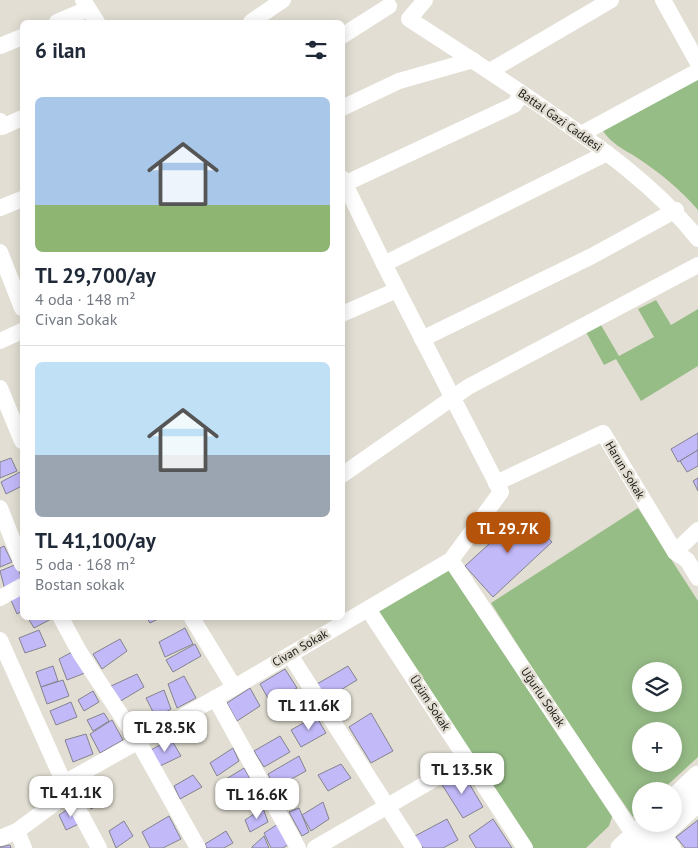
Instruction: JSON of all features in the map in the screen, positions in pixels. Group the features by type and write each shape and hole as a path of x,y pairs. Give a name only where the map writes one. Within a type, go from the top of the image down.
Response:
{"main road":[{"path":"682,791 698,776"},
{"path":"647,840 698,802"}],"street":[{"path":"254,20 283,0"},
{"path":"409,19 425,0"},
{"path":"490,71 610,0"},
{"path":"663,0 698,62"},
{"path":"345,34 385,3"},
{"name":"Battal Gazi Caddesi","path":"385,3 490,71 607,153 676,210 698,239"},
{"path":"62,20 90,10"},
{"path":"0,46 20,37"},
{"path":"345,107 399,81 473,60"},
{"path":"581,134 698,71"},
{"path":"345,182 514,105 522,94"},
{"path":"0,122 2,126 20,119"},
{"path":"384,264 607,153"},
{"path":"345,184 397,290 496,482"},
{"path":"0,208 20,200"},
{"path":"422,339 592,256 676,210"},
{"path":"0,252 20,303"},
{"path":"345,474 452,397 698,264"},
{"path":"345,313 397,290"},
{"path":"0,341 20,331"},
{"path":"0,388 20,436"},
{"name":"Harun Sokak","path":"496,482 603,433 675,552 687,560 698,578"},
{"name":"Civan Sokak","path":"64,783 290,655 451,560 502,492 496,482"},
{"path":"0,508 20,559"},
{"path":"675,552 698,530"},
{"name":"Uğurlu Sokak","path":"451,560 647,840"},
{"path":"0,598 20,587"},
{"name":"Üzüm Sokak","path":"368,609 525,848"},
{"path":"62,620 80,653 138,741 198,848"},
{"path":"193,620 234,687"},
{"path":"0,640 64,783 99,848"},
{"path":"290,655 414,848"},
{"path":"215,698 298,848"},
{"path":"315,848 467,760"},
{"path":"0,838 17,831 55,803 64,783"},
{"path":"17,831 24,848"}],"green space":[{"path":"698,79 698,210 669,181 614,143 603,131"},
{"path":"656,300 671,325 698,309 698,366 641,401 616,359 604,365 586,332 601,325 619,356 654,337 638,309"},
{"path":"638,508 698,601 698,757 682,772 682,722 632,722 632,772 682,772 671,782 632,782 632,816 554,702 491,603"},
{"path":"448,563 613,814 609,826 586,848 526,848 376,610"}],"building":[{"path":"698,433 698,450 678,462 671,449"},
{"path":"698,450 698,466 687,472 680,461"},
{"path":"11,458 17,471 0,478 0,462"},
{"path":"20,472 20,487 6,494 1,482"},
{"path":"698,478 698,491 693,481"},
{"path":"524,512 552,542 493,597 465,566"},
{"path":"4,546 12,562 0,567 0,548"},
{"path":"17,564 20,581 5,590 0,571"},
{"path":"20,593 20,612 17,614 10,598"},
{"path":"29,620 49,620 34,628"},
{"path":"185,628 193,644 165,657 159,642"},
{"path":"39,630 46,646 25,653 19,638"},
{"path":"120,639 127,651 102,669 93,654"},
{"path":"195,644 201,656 173,672 166,660"},
{"path":"74,651 85,673 67,680 59,659"},
{"path":"53,666 58,681 41,687 36,672"},
{"path":"348,666 357,680 326,699 317,684"},
{"path":"285,669 297,688 270,702 260,684"},
{"path":"137,674 144,687 119,702 111,686"},
{"path":"184,676 196,698 177,708 168,684"},
{"path":"63,680 69,696 47,704 41,687"},
{"path":"250,688 260,706 237,721 227,703"},
{"path":"164,690 171,709 156,718 146,698"},
{"path":"93,691 99,702 84,711 78,700"},
{"path":"71,702 77,717 56,725 50,711"},
{"path":"104,713 109,721 93,731 87,720"},
{"path":"371,713 393,751 371,763 349,727"},
{"path":"316,716 326,733 301,747 291,730"},
{"path":"112,720 123,740 100,753 90,734"},
{"path":"86,734 93,754 73,762 65,740"},
{"path":"280,736 290,752 264,767 254,751"},
{"path":"171,739 181,756 158,767 149,751"},
{"path":"233,748 239,761 217,776 210,763"},
{"path":"299,756 306,771 275,788 268,774"},
{"path":"341,764 351,778 328,791 318,775"},
{"path":"244,768 257,791 231,807 218,784"},
{"path":"463,773 483,807 463,818 441,783"},
{"path":"193,775 202,787 180,799 174,786"},
{"path":"98,782 107,800 91,809 82,791"},
{"path":"323,802 329,819 311,831 302,815"},
{"path":"74,805 83,822 66,830 59,815"},
{"path":"263,808 268,822 250,832 245,820"},
{"path":"299,808 309,832 302,836 289,812"},
{"path":"169,816 181,839 163,848 150,848 142,832"},
{"path":"447,819 458,840 443,848 423,848 415,836"},
{"path":"493,819 512,848 476,848 469,836"},
{"path":"698,820 698,848 685,848 676,837"},
{"path":"124,821 133,836 116,848 109,831"},
{"path":"278,824 289,844 283,848 271,848 264,833"},
{"path":"226,831 233,843 224,848 207,848 205,844"},
{"path":"264,836 269,848 252,848 252,847"},
{"path":"10,845 11,848 0,848 0,847"}]}
